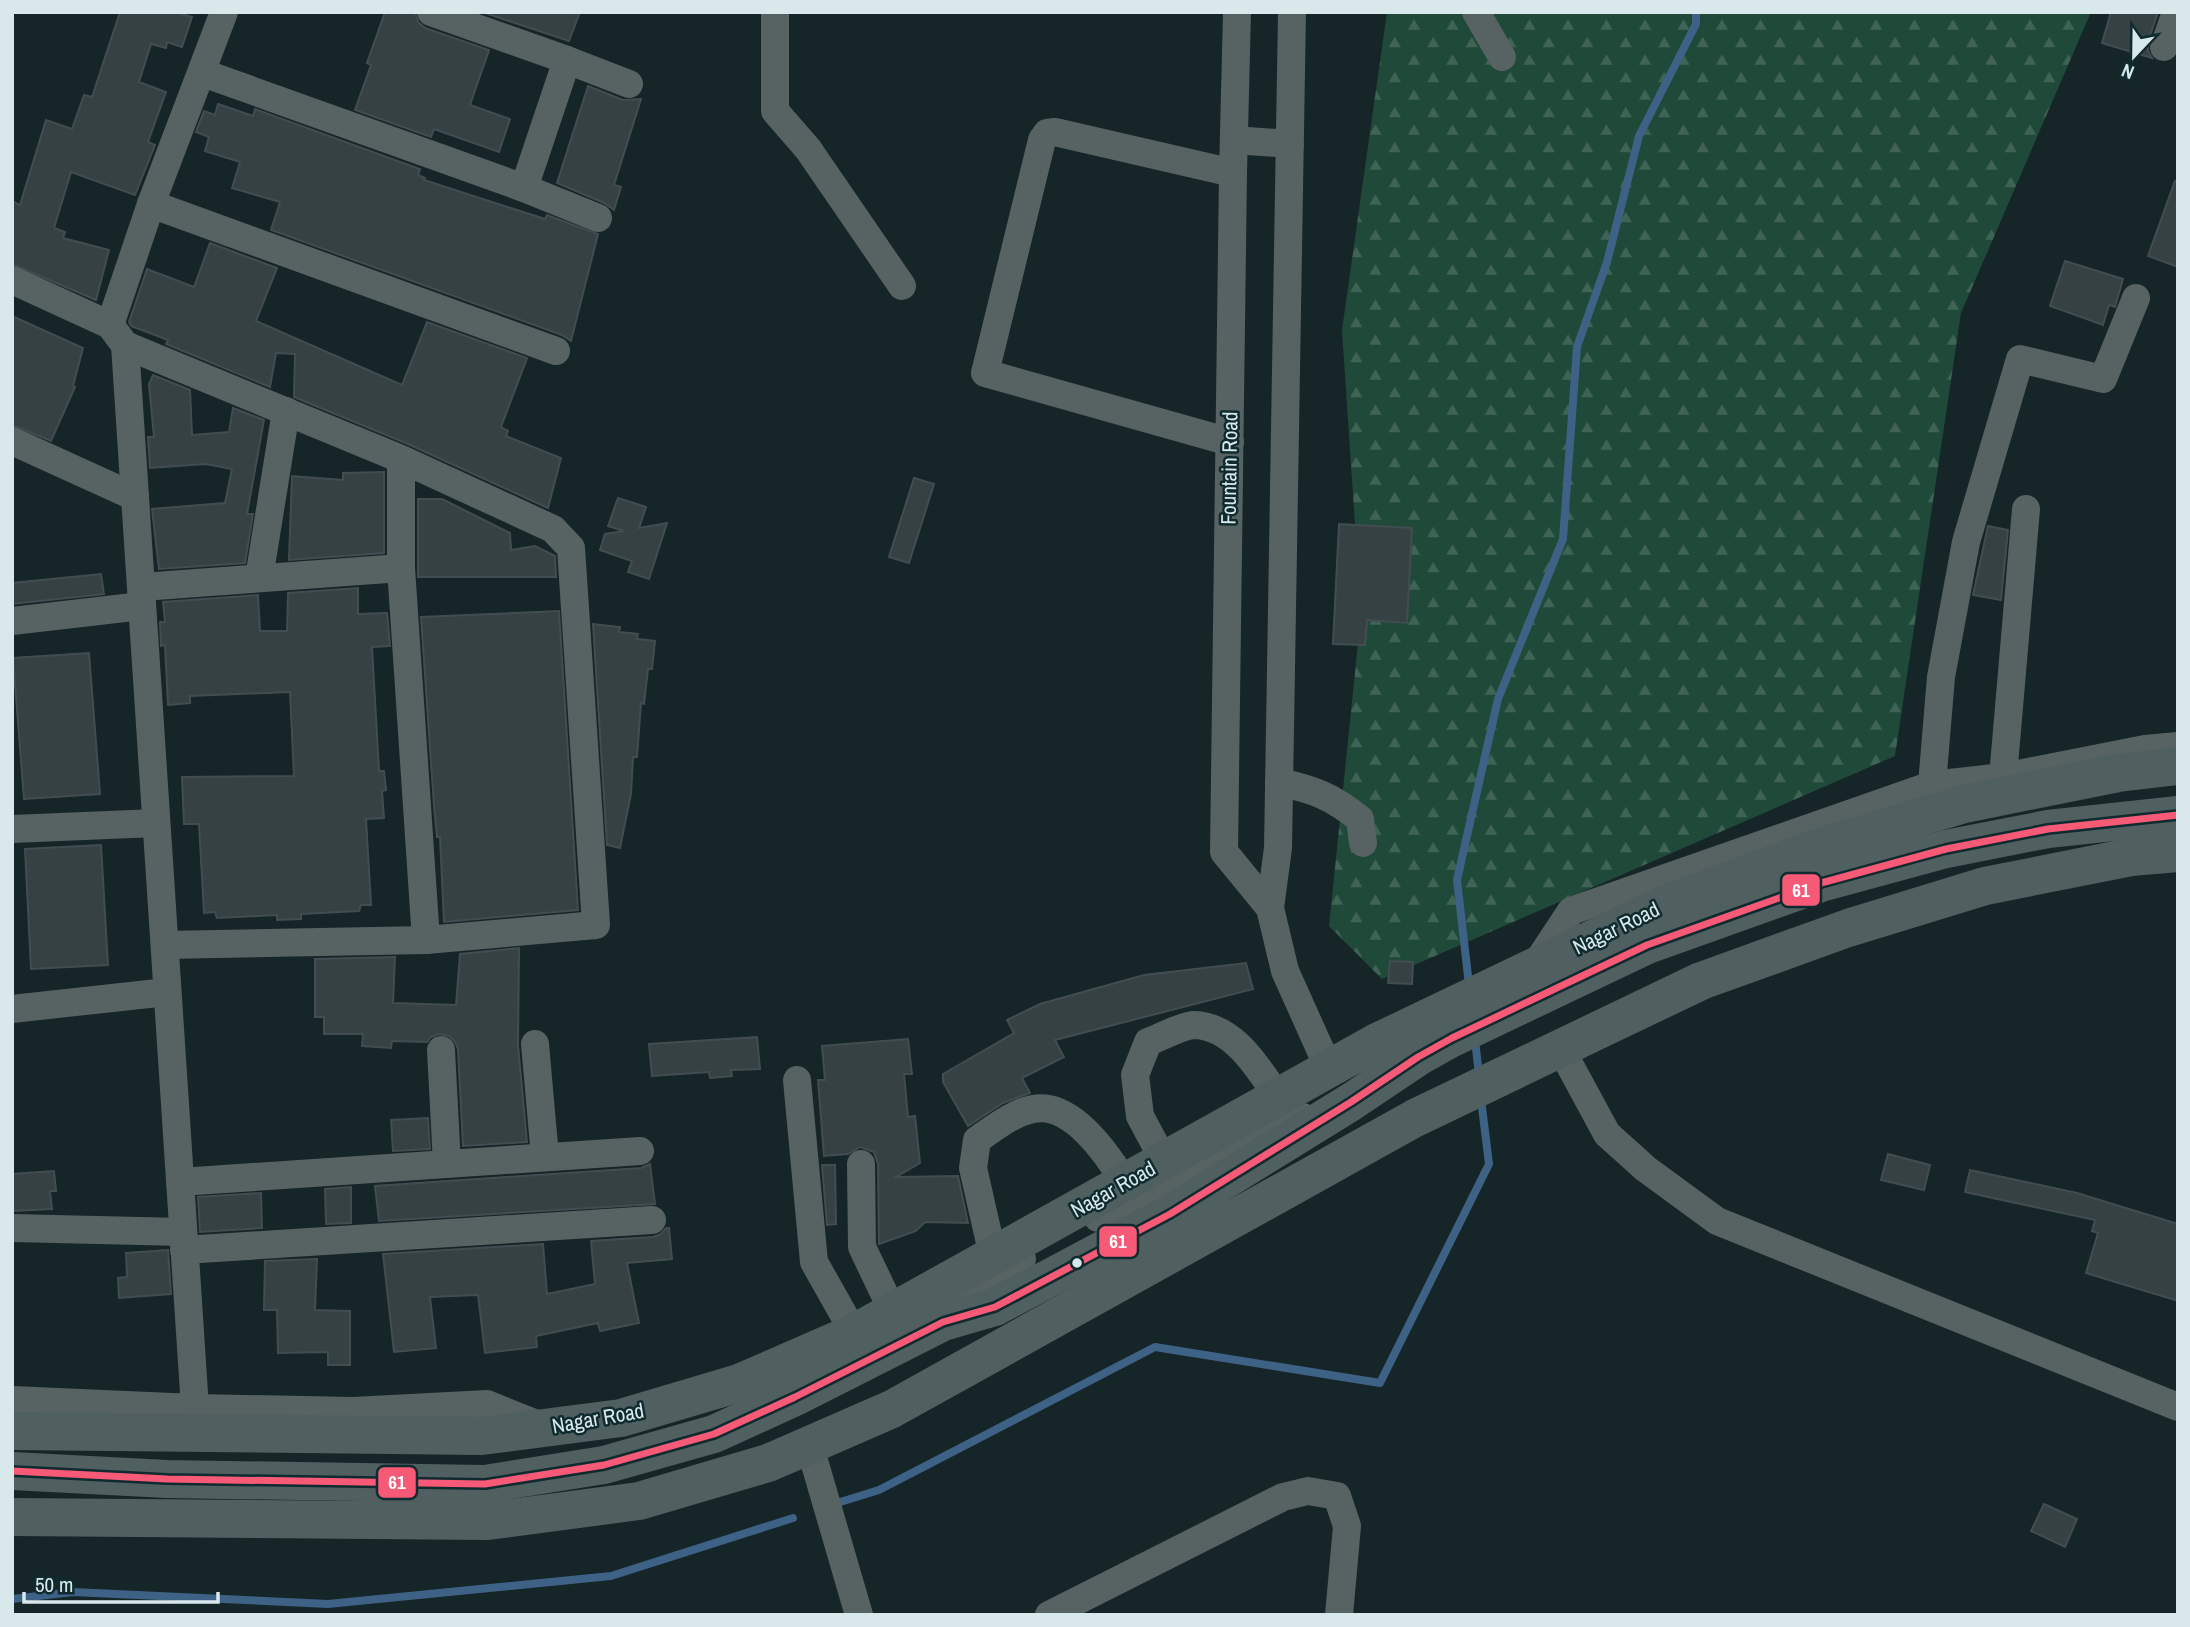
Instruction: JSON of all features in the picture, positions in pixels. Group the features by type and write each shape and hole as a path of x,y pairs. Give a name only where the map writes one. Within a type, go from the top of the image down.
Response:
{"highway":[{"name":"Nagar Road","path":"12,1431 482,1436 621,1418 739,1383 854,1333 1375,1043 1470,1013 1534,967 1668,903 1820,847 1964,804 2118,773 2178,766"},
{"path":"12,1471 167,1479 485,1484 604,1465 714,1433 795,1398 943,1322 995,1307 1170,1214 1351,1102 1418,1056 1470,1013 1647,945 1821,883 1946,849 2048,830 2178,815"},
{"path":"12,1517 488,1521 639,1501 768,1463 810,1447 904,1403 1415,1118 1701,981 1848,928 1985,886 2131,857 2178,853"},
{"path":"1301,1181 1351,1102"}],"street":[{"path":"195,1408 135,497 117,335 150,204 224,12"},
{"path":"430,12 629,84"},
{"path":"775,12 775,111 808,149 902,286"},
{"name":"Fountain Road","path":"1237,12 1224,852 1270,908"},
{"name":"Fountain Road","path":"1292,12 1278,848 1270,908 1285,971 1329,1069"},
{"path":"1476,12 1502,57"},
{"path":"2164,47 2176,12"},
{"path":"524,188 567,60"},
{"path":"202,73 524,188 598,218"},
{"path":"1230,442 985,373 1042,140 1046,133 1055,132 1233,173"},
{"path":"1234,140 1290,144"},
{"path":"150,204 556,351"},
{"path":"12,281 117,335 401,459 553,529 571,548 596,925 426,940 164,945"},
{"path":"1933,785 1941,677 1966,542 2020,359 2104,379 2136,298"},
{"path":"259,578 286,411"},
{"path":"12,440 135,497"},
{"path":"401,459 401,568 426,940"},
{"path":"2003,777 2026,509"},
{"path":"12,621 259,578 401,568"},
{"path":"1534,967 1572,911 1933,785 2003,777 2145,749 2178,746"},
{"path":"1279,782 1316,790 1344,807 1360,819 1363,843"},
{"path":"12,829 156,823"},
{"path":"12,1009 167,992"},
{"path":"1164,1161 1140,1116 1135,1075 1148,1042 1193,1025 1226,1034 1253,1060 1278,1097"},
{"path":"535,1044 545,1157"},
{"path":"1561,1049 1607,1134 1646,1169 1717,1220 2177,1406"},
{"path":"441,1050 447,1164"},
{"path":"797,1080 814,1262 854,1333"},
{"path":"993,1256 973,1168 977,1140 1001,1123 1034,1108 1056,1110 1083,1127 1111,1160 1125,1183"},
{"path":"180,1182 640,1151"},
{"path":"862,1164 862,1247 893,1312"},
{"path":"12,1228 184,1241 652,1220"},
{"path":"12,1400 353,1411 487,1404 546,1427"},
{"path":"810,1447 859,1615"},
{"path":"1049,1615 1283,1497 1308,1491 1337,1496 1347,1526 1339,1615"}],"green space":[{"path":"1387,12 2091,12 1961,313 1895,756 1382,979 1329,926 1361,614 1342,330"}],"building":[{"path":"120,12 175,12 192,17 182,47 167,42 166,48 151,44 139,82 166,92 148,142 155,145 135,195 71,172 54,228 65,232 63,238 109,250 96,300 12,264 12,201 20,205 46,120 72,129 84,95 92,97"},
{"path":"385,12 415,12 418,22 425,28 489,50 470,105 510,119 499,152 434,129 431,137 355,110 371,65 367,63"},
{"path":"482,12 580,12 569,41"},
{"path":"2111,12 2158,12 2148,42 2148,51 2152,58 2102,43"},
{"path":"588,86 623,100 641,99 614,185 621,187 614,210 557,183"},
{"path":"218,104 253,116 255,109 420,169 418,175 425,178 424,180 545,219 547,215 598,234 571,341 562,335 271,230 280,202 232,188 240,162 205,151 209,137 196,132 204,111 215,115"},
{"path":"2175,181 2178,182 2178,267 2148,256"},
{"path":"210,243 277,268 256,321 402,385 427,322 527,358 501,427 508,431 506,436 561,458 548,508 408,444 294,397 295,354 276,353 270,387 166,344 168,340 131,326 129,322 147,269 194,287"},
{"path":"2065,261 2123,279 2115,307 2109,305 2103,325 2050,306"},
{"path":"12,316 83,348 73,386 75,387 51,441 12,425"},
{"path":"153,375 190,390 192,435 229,432 233,408 264,420 247,514 253,514 245,563 159,569 152,509 225,503 232,469 206,464 150,468 148,437 154,437 149,384"},
{"path":"384,472 384,553 289,560 292,476 343,480 343,473"},
{"path":"914,478 934,484 909,563 889,557"},
{"path":"618,498 646,507 639,528 667,523 649,579 628,572 632,561 600,550 605,534 624,531 608,526"},
{"path":"418,499 442,499 510,533 511,550 535,546 555,556 556,577 418,577"},
{"path":"1339,524 1412,528 1407,623 1367,620 1365,645 1333,644"},
{"path":"1988,526 2008,530 2001,600 1973,595"},
{"path":"101,574 104,594 12,604 12,583"},
{"path":"358,588 358,614 387,613 390,646 372,647 379,771 384,771 386,790 382,791 384,818 366,819 371,905 361,905 359,911 301,914 301,919 277,920 277,915 217,918 215,912 204,913 199,824 184,824 182,777 294,776 290,692 190,696 190,703 168,705 165,645 161,646 160,622 165,622 163,602 258,595 260,631 287,631 288,593"},
{"path":"559,611 578,910 444,922 440,837 437,837 434,806 421,617"},
{"path":"593,624 620,627 619,632 638,634 637,639 655,641 652,669 648,669 644,704 641,703 637,757 633,757 631,794 620,848 607,845"},
{"path":"89,653 100,794 24,799 13,658"},
{"path":"101,845 108,965 31,969 25,849"},
{"path":"519,948 518,1045 527,1142 463,1146 458,1049 449,1036 439,1034 427,1042 392,1041 391,1048 362,1046 363,1034 324,1034 324,1017 315,1017 315,959 395,957 393,1003 456,1005 460,954"},
{"path":"1390,961 1413,962 1412,984 1388,983"},
{"path":"1246,963 1253,989 1055,1040 1064,1057 1022,1078 1030,1093 1003,1103 968,1126 943,1082 943,1074 1014,1033 1007,1020 1040,1004 1144,975"},
{"path":"757,1037 760,1069 731,1070 732,1076 710,1078 709,1072 652,1076 649,1044"},
{"path":"908,1039 912,1074 904,1074 908,1117 915,1116 920,1163 896,1177 958,1176 968,1223 925,1222 916,1231 879,1244 878,1164 874,1152 860,1147 848,1154 824,1156 818,1080 825,1080 822,1046"},
{"path":"428,1118 430,1149 393,1151 391,1120"},
{"path":"1888,1154 1930,1165 1924,1190 1881,1180"},
{"path":"650,1164 655,1204 379,1221 375,1186 641,1168"},
{"path":"822,1165 835,1165 836,1224 827,1225"},
{"path":"1970,1170 2077,1193 2178,1224 2178,1301 2086,1273 2098,1233 2092,1231 2095,1220 1965,1192"},
{"path":"54,1171 56,1191 50,1191 52,1209 12,1211 12,1174"},
{"path":"351,1187 351,1223 326,1224 325,1189"},
{"path":"261,1193 262,1228 200,1232 198,1197"},
{"path":"669,1228 672,1259 627,1263 639,1323 600,1331 598,1323 536,1336 537,1347 485,1353 478,1295 430,1297 436,1348 394,1352 383,1254 543,1244 547,1294 595,1284 591,1241 653,1237"},
{"path":"168,1250 171,1294 119,1298 118,1278 127,1277 126,1253"},
{"path":"317,1259 315,1310 350,1311 350,1365 328,1365 328,1352 278,1353 277,1310 264,1310 265,1261"},
{"path":"2044,1504 2077,1519 2065,1547 2031,1531"}],"waterway":[{"path":"1469,985 1457,880 1498,699 1563,539 1577,347 1607,262 1639,136 1696,24 1696,12"},
{"path":"1475,1040 1479,1075"},
{"path":"837,1503 879,1490 1155,1347 1380,1383 1489,1164 1481,1099"},
{"path":"12,1599 73,1592 328,1604 611,1576 793,1518"}],"transit line":[{"name":"61","path":"12,1471 167,1479 485,1484 604,1465 714,1434 795,1397 943,1322 995,1307 1170,1214 1452,1038 1647,945 1821,883 1946,849 2048,829 2178,815"}]}
